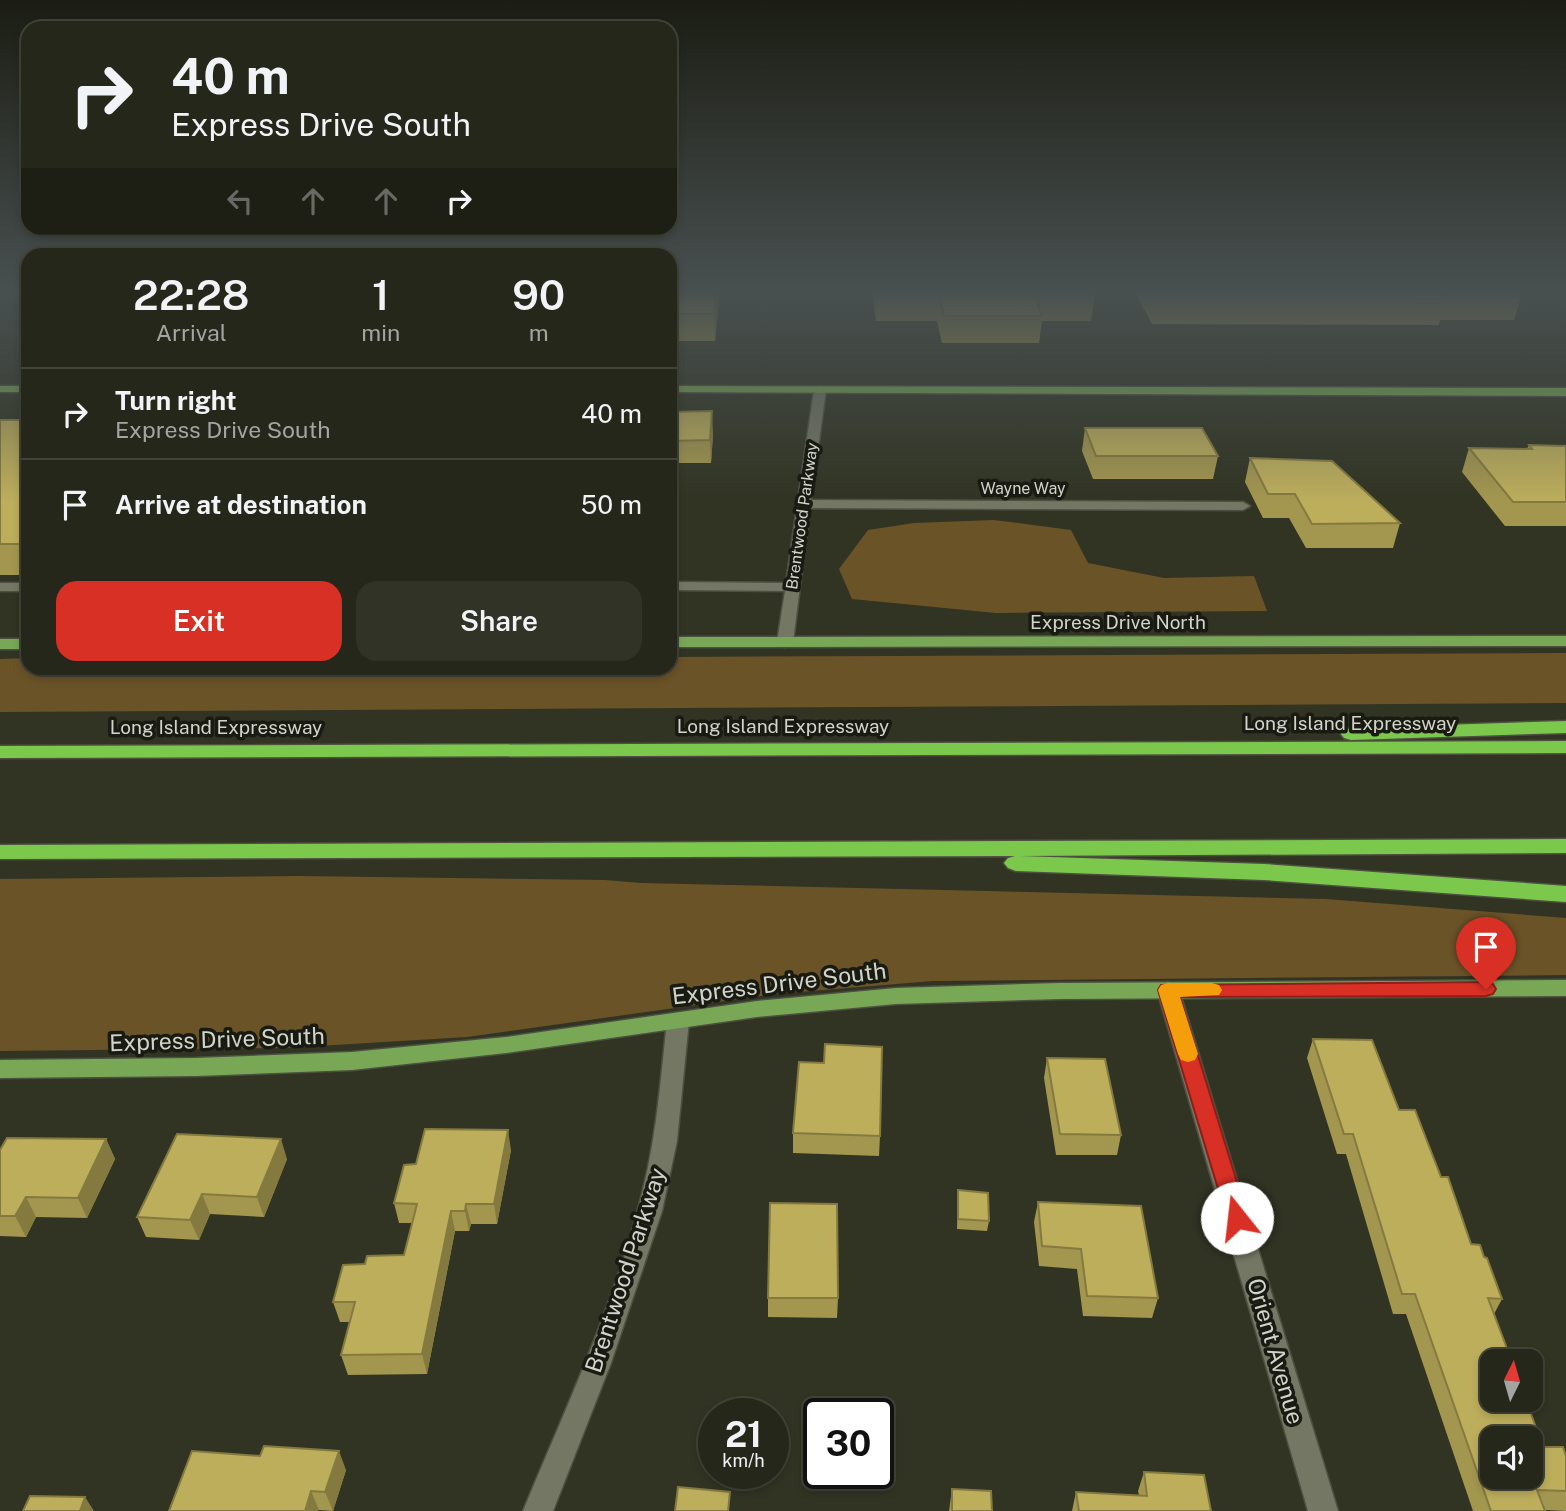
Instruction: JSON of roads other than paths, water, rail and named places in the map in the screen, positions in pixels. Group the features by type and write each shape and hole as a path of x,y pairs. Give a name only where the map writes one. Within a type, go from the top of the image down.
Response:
{"highway":[{"path":"835,751 1566,727"},
{"name":"Long Island Expressway","path":"0,752 1566,747"},
{"path":"0,852 1566,846"},
{"path":"489,851 1163,866 1566,894"}],"main road":[{"path":"0,389 21,389"},
{"path":"677,390 1566,392"},
{"name":"Express Drive North","path":"677,642 1566,641"},
{"path":"0,644 21,643"},
{"name":"Express Drive South","path":"0,1069 196,1067 352,1061 506,1045 757,1009 896,996 1168,990 1566,988"}],"street":[{"name":"Brentwood Parkway","path":"785,642 820,390"},
{"name":"Wayne Way","path":"803,504 1243,506"},
{"path":"677,586 792,587"},
{"path":"0,587 21,587"},
{"name":"Orient Avenue","path":"1168,990 1323,1511"},
{"name":"Brentwood Parkway","path":"538,1511 578,1414 650,1210 669,1119 678,1021"}]}
